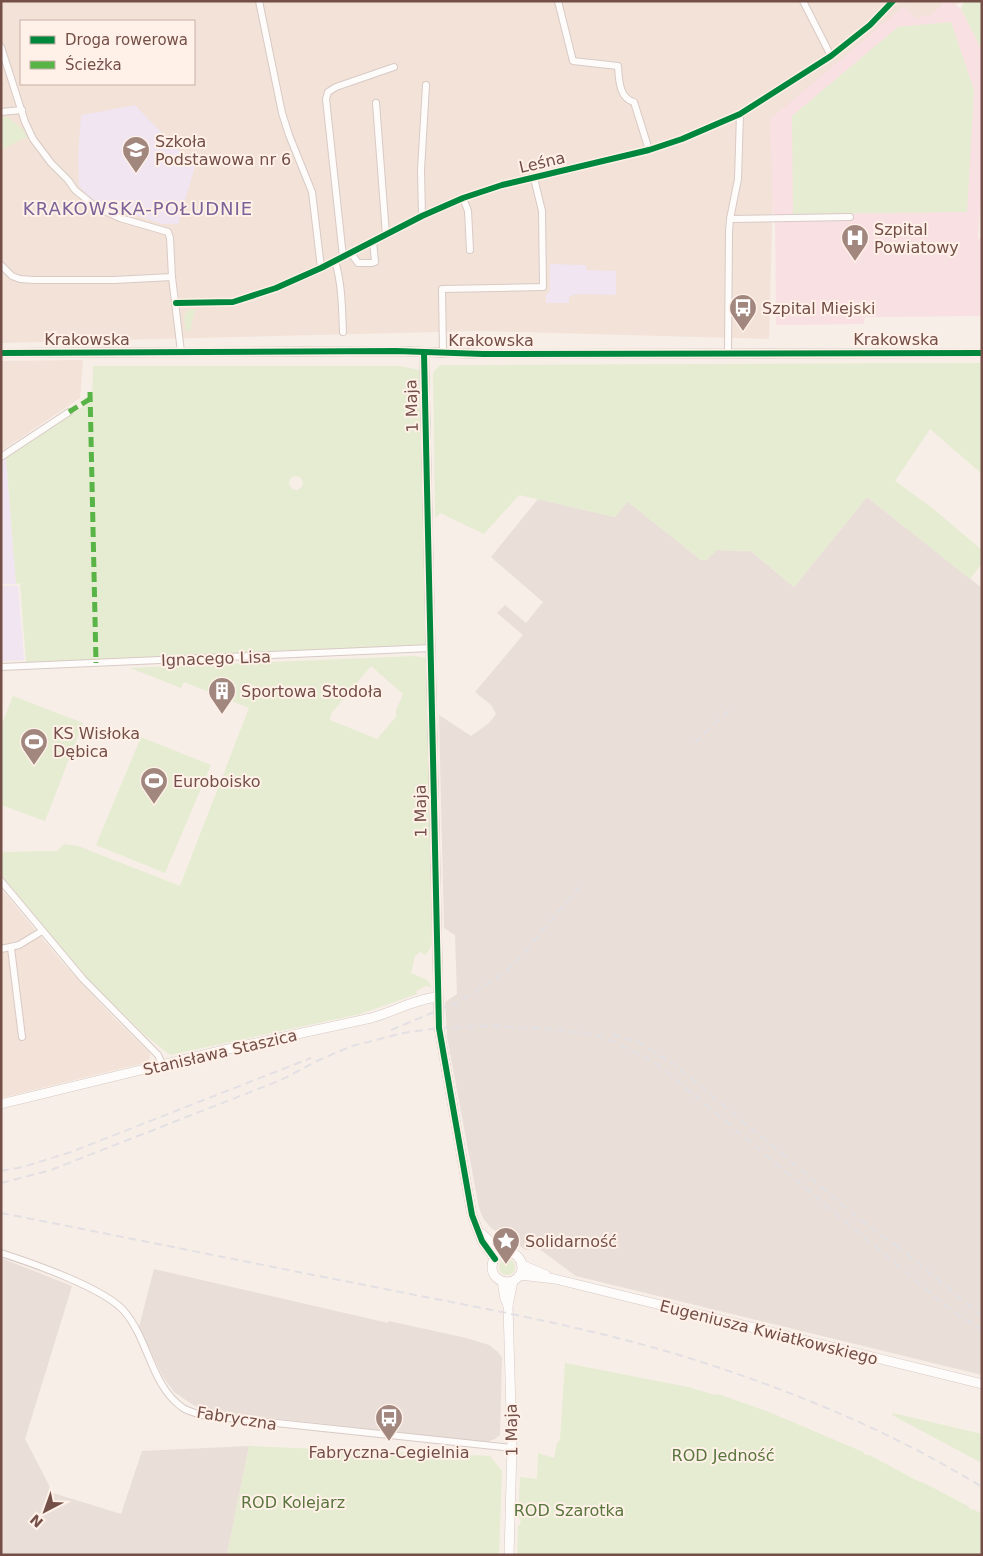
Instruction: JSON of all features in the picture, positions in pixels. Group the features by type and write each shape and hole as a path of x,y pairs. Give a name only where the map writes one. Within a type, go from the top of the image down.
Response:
{"street":[{"path":"259,1 288,135 312,192 321,268"},
{"path":"558,1 573,61 618,66 622,91 626,98 634,102 649,150"},
{"path":"803,1 831,56"},
{"name":"Leśna","path":"176,303 233,302 276,288 321,268 422,216 463,198 502,185 649,150 682,140 740,114 831,56 870,25 893,1"},
{"path":"1,47 25,122 33,139 51,163 86,200 96,207 120,218 168,232 181,352"},
{"path":"343,257 326,99 328,92 336,86 394,67"},
{"path":"422,216 421,170 426,85"},
{"path":"376,103 386,235"},
{"path":"1,112 22,110"},
{"path":"728,352 730,218 738,179 740,114"},
{"path":"443,354 442,289 542,287 542,211 534,178"},
{"path":"463,198 468,211 470,250"},
{"path":"730,218 850,217"},
{"path":"351,253 358,263 375,262 373,241"},
{"path":"335,261 339,272 342,301 342,332"},
{"path":"1,265 12,276 27,279 114,280 172,278"},
{"name":"Krakowska","path":"1,353 396,351 443,354 982,352"},
{"name":"1 Maja","path":"424,353 439,1028 472,1215 479,1231 498,1256"},
{"path":"1,457 69,412"},
{"name":"Ignacego Lisa","path":"1,667 431,648"},
{"path":"1,881 83,979 134,1028 158,1055 162,1064"},
{"path":"1,949 19,945 42,931"},
{"path":"11,948 22,1037"},
{"name":"Stanisława Staszica","path":"1,1104 162,1064 371,1018 393,1012 426,998 438,997"},
{"path":"511,1252 519,1257 522,1265 516,1278 502,1281 493,1270 498,1256 511,1252"},
{"name":"Fabryczna","path":"1,1253 73,1281 115,1303 130,1319 160,1382 170,1396 184,1408 201,1416 512,1448"},
{"name":"Eugeniusza Kwiatkowskiego","path":"522,1265 555,1280"},
{"name":"1 Maja","path":"508,1555 512,1448 508,1305 516,1278"},
{"name":"Eugeniusza Kwiatkowskiego","path":"516,1278 555,1280 982,1384"},
{"name":"1 Maja","path":"502,1281 508,1305"}],"shaded area":[{"path":"1,1 962,1 867,53 775,115 769,339 476,331 1,343"},
{"path":"941,1 949,1 961,9 982,51 982,182 978,238 982,239 982,316 865,317 864,324 776,325 775,216 773,215 770,119 904,6 917,19 924,14 928,17 942,5"},
{"name":"Szkoła Podstawowa nr 6","path":"135,105 182,154 196,163 178,224 163,224 97,202 86,194 79,185 78,155 81,115"},
{"path":"550,264 586,265 586,270 616,271 616,295 576,294 569,297 569,303 546,303 546,295 550,291"},
{"path":"83,360 80,398 1,451 1,361"},
{"path":"6,458 16,584 1,584 1,461"},
{"path":"867,497 982,588 982,1375 576,1276 538,1248 526,1250 491,1228 483,1218 479,1208 447,1037 445,1002 457,994 455,935 444,928 439,715 471,736 489,723 496,714 491,705 475,692 523,635 497,613 505,605 526,623 543,602 491,557 538,499 615,517 627,501 701,560 706,560 716,550 751,551 794,587"},
{"path":"1,586 18,586 24,660 1,661"},
{"path":"1,889 62,962 114,1018 148,1051 150,1055 148,1062 1,1098"},
{"path":"1,1258 72,1286 25,1439 53,1493 121,1514 142,1451 249,1446 227,1555 1,1555"},
{"path":"154,1269 388,1323 389,1321 466,1338 489,1345 502,1358 500,1435 486,1442 235,1414 205,1410 193,1405 174,1392 163,1377 139,1327"}],"green space":[{"path":"964,1 982,1 982,51 961,9"},
{"path":"951,22 974,90 967,212 793,214 792,116 898,27"},
{"path":"6,116 23,129 27,137 1,150 1,118"},
{"path":"191,309 196,309 191,329 186,332 185,316"},
{"path":"982,363 982,474 930,429 895,481 931,507 982,550 982,563 970,579 867,497 794,587 751,551 717,550 706,560 701,560 628,502 615,517 519,495 484,534 440,513 435,518 433,373 440,365"},
{"path":"93,366 400,366 419,370 427,642 425,645 26,663 20,583 16,584 6,458 92,401","holes":["294,476 300,477 303,482 302,487 297,490 292,489 289,484 290,479"]},
{"path":"414,656 427,658 432,945 426,955 420,952 415,956 411,973 427,980 432,987 426,986 416,991 417,994 360,1014 170,1055 145,1035 86,977 1,875 1,852 57,851 64,844 78,846 180,886 249,708 184,682 181,688 130,668","holes":["371,666 403,694 396,710 396,717 377,739 330,720 331,714"]},
{"name":"KS Wisłoka Dębica","path":"13,696 83,723 45,821 1,805 1,726"},
{"name":"Euroboisko","path":"141,737 211,765 165,873 96,845"},
{"path":"504,1259 510,1259 515,1264 513,1273 504,1275 499,1270 499,1264"},
{"name":"ROD Jedność","path":"565,1363 688,1387 715,1395 718,1394 769,1412 863,1452 865,1455 869,1455 968,1506 971,1510 973,1509 982,1514 982,1555 517,1555 518,1526 521,1519 518,1518 520,1477 537,1479 538,1453 554,1458 557,1443 560,1440"},
{"path":"893,1413 982,1434 982,1463 892,1415"},
{"name":"ROD Kolejarz","path":"249,1446 490,1456 502,1471 499,1555 227,1555"}],"railway":[{"path":"695,743 733,706"},
{"path":"391,1030 458,1002 499,977 513,965 584,882"},
{"path":"1,1183 51,1170 281,1080 319,1060 352,1046 403,1033 439,1028 484,1026 543,1028 596,1035 619,1044 657,1064 951,1310 982,1330"},
{"path":"612,1034 638,1042 675,1065 867,1225 900,1248"},
{"path":"1,1171 23,1167 71,1152 311,1058"},
{"path":"1,1213 568,1326 676,1354 755,1380 833,1411 909,1446 982,1487"},
{"path":"896,1245 982,1316"}],"marked path":[{"path":"90,392 96,663"},
{"path":"69,412 90,399"}],"cycle path":[{"path":"176,303 233,302 276,288 321,268 422,216 463,198 502,185 649,150 682,139 740,114 831,56 870,25 893,1"},
{"path":"1,353 396,351 483,354 982,353"},
{"path":"424,353 439,1028 472,1215 482,1241 495,1259"}],"place":[{"name":"Szkoła Podstawowa nr 6","path":"136,174"},
{"name":"Szpital Powiatowy","path":"855,262"},
{"name":"Szpital Miejski","path":"743,332"},
{"name":"Sportowa Stodoła","path":"222,715"},
{"name":"KS Wisłoka Dębica","path":"34,766"},
{"name":"Euroboisko","path":"154,805"},
{"name":"Solidarność","path":"506,1265"},
{"name":"Fabryczna-Cegielnia","path":"389,1442"}],"district":[{"name":"KRAKOWSKA-POŁUDNIE","path":"138,209"}],"park label":[{"name":"ROD Szarotka","path":"569,1510"}]}
